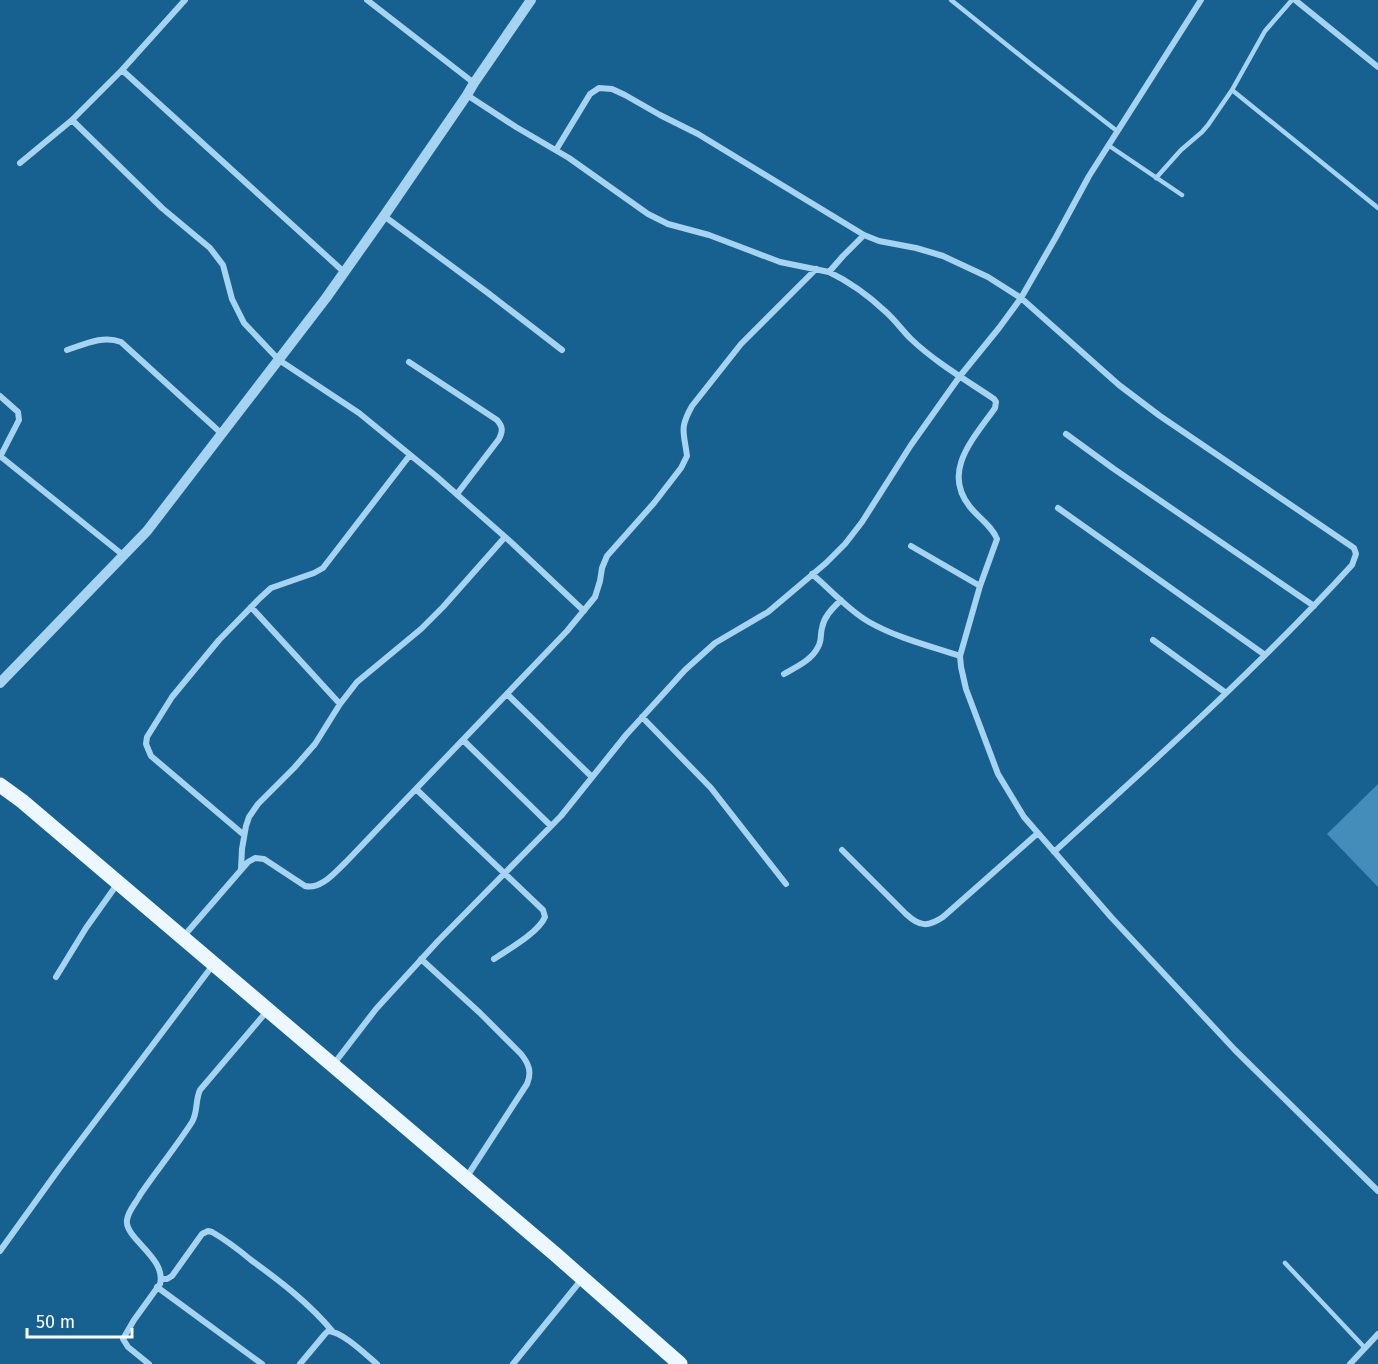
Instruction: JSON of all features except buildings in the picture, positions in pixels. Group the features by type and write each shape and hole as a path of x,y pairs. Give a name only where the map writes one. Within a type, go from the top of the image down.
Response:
{"main road":[{"path":"0,785 183,937 680,1364"}],"street":[{"path":"367,0 474,83"},
{"path":"0,683 147,531 326,298 531,0"},
{"path":"333,1065 376,1009 421,959 561,816 626,735 685,670 715,643 768,612 838,551 850,537 960,376 1021,298 1089,176 1201,0"},
{"path":"1294,0 1378,67"},
{"path":"20,163 72,120 122,70 181,1"},
{"path":"122,70 344,272"},
{"path":"556,150 590,94 599,88 612,89 698,134 864,235 879,241 943,256 988,277 1021,298 1119,386 1354,548 1356,554 1353,562 1314,606 1226,693 1054,852"},
{"path":"467,95 569,158 629,202 668,224 709,235 780,262 829,272 863,292 927,353 994,399 995,408 961,459 958,471 963,496 969,507 994,532 997,539 980,586 960,656 966,688 998,774 1024,817 1111,917 1235,1050 1378,1191"},
{"path":"72,120 162,208 210,248 223,265 232,299 244,323 279,360 359,413 457,494 585,611"},
{"path":"384,216 562,351"},
{"path":"829,272 864,235"},
{"path":"183,937 252,859 259,858 271,863 305,886 312,888 321,884 346,862 507,694 592,603 607,556 654,503 681,468 687,456 682,435 692,406 741,344 816,269"},
{"path":"68,350 102,339 122,342 222,434"},
{"path":"409,362 497,420 502,427 499,440 457,494"},
{"path":"0,396 20,416 0,456 123,555"},
{"path":"1066,434 1314,606"},
{"path":"244,835 151,756 146,744 150,730 172,697 219,640 271,588 314,573 331,560 410,455"},
{"path":"1058,508 1265,655"},
{"path":"241,869 244,835 253,810 315,744 357,682 428,622 505,537"},
{"path":"911,546 980,586"},
{"path":"812,574 867,621 904,638 960,656"},
{"path":"784,674 814,654 819,646 822,627 829,612 841,600"},
{"path":"251,607 340,704"},
{"path":"1153,640 1226,693"},
{"path":"507,694 592,777"},
{"path":"642,717 711,788 786,884"},
{"path":"463,740 551,826"},
{"path":"416,789 543,910 545,917 538,927 494,959"},
{"path":"842,850 906,914 925,925 932,924 943,916 1038,833"},
{"path":"56,978 86,928 118,882"},
{"path":"421,959 522,1054 530,1069 527,1084 466,1178"},
{"path":"0,1251 214,964"},
{"path":"149,1364 128,1347 123,1339 161,1280 154,1261 127,1227 127,1218 154,1174 195,1118 196,1100 200,1090 268,1010"},
{"path":"161,1280 172,1276 202,1234 212,1232 301,1299 321,1317 333,1332"},
{"path":"513,1364 582,1278"},
{"path":"158,1287 262,1364"},
{"path":"300,1364 328,1331 343,1337 377,1364"},
{"path":"1350,1364 1378,1334"}],"lane":[{"path":"951,0 1118,131"},
{"path":"1156,178 1181,150 1202,132 1232,90 1265,32 1294,0"},
{"path":"1232,90 1378,208"},
{"path":"1108,146 1182,195"},
{"path":"1285,1263 1365,1348"}]}
